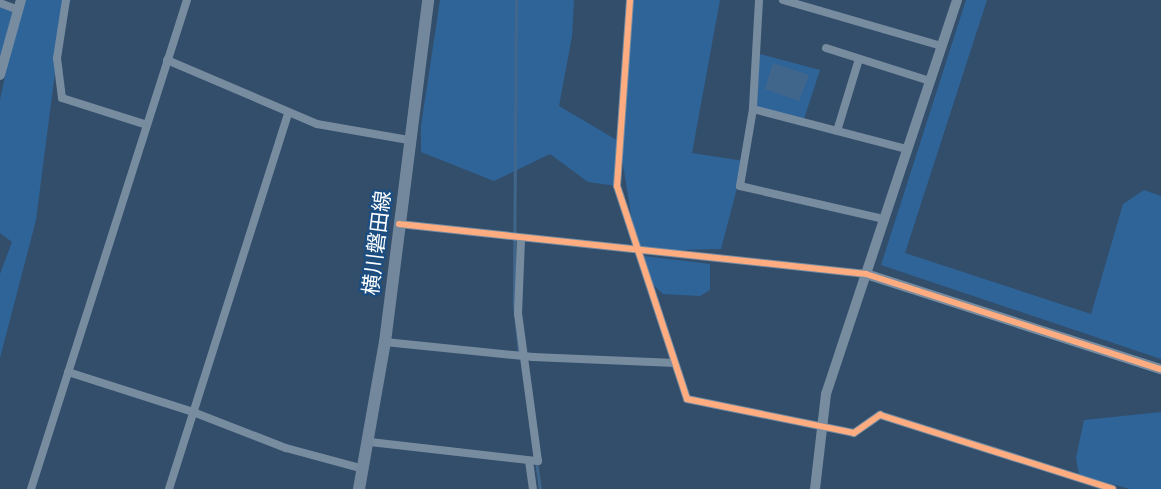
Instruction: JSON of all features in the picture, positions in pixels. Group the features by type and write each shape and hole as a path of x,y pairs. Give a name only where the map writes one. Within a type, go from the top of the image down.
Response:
{"main road":[{"name":"横川磐田線","path":"359,489 370,442 385,342 428,0"}],"street":[{"path":"66,0 57,58 62,98 147,125"},
{"path":"31,489 187,0"},
{"path":"630,0 617,186 687,399 822,424 854,433 880,415 1113,489"},
{"path":"759,0 753,109 740,186 884,219"},
{"path":"783,0 941,46"},
{"path":"815,489 826,394 957,0"},
{"path":"0,3 20,5 0,75"},
{"path":"826,48 930,81"},
{"path":"837,131 859,58"},
{"path":"168,60 317,124 409,140"},
{"path":"753,109 907,149"},
{"path":"169,489 288,113"},
{"path":"399,224 521,239 866,274 1161,369"},
{"path":"521,239 518,314 524,356 533,489"},
{"path":"385,342 524,356 675,363"},
{"path":"68,372 193,412 286,448 364,469"},
{"path":"370,442 532,461"}],"shaded area":[{"path":"22,0 71,0 62,18 36,220 0,358 0,274 12,242 0,233 0,100 17,18 0,66 0,3 18,10"},
{"path":"440,0 574,0 572,36 559,106 620,142 630,0 720,0 692,153 744,161 721,249 637,251 620,146 617,186 588,182 550,154 494,181 421,152 421,126"},
{"path":"966,0 987,0 905,253 1091,314 1123,204 1144,190 1161,196 1161,359 881,265"},
{"path":"756,53 820,70 803,122 753,109"},
{"path":"773,63 809,75 799,101 765,89"},
{"path":"644,256 710,264 710,290 700,296 663,294 647,279"},
{"path":"1161,412 1161,489 1130,489 1079,475 1076,458 1084,420"}],"waterway":[{"path":"516,0 514,304 519,354"},
{"path":"536,461 540,489"}],"cycle path":[{"path":"630,0 617,186 687,399 854,433 880,415 1113,489"},
{"path":"399,224 866,274 1161,369"}]}
